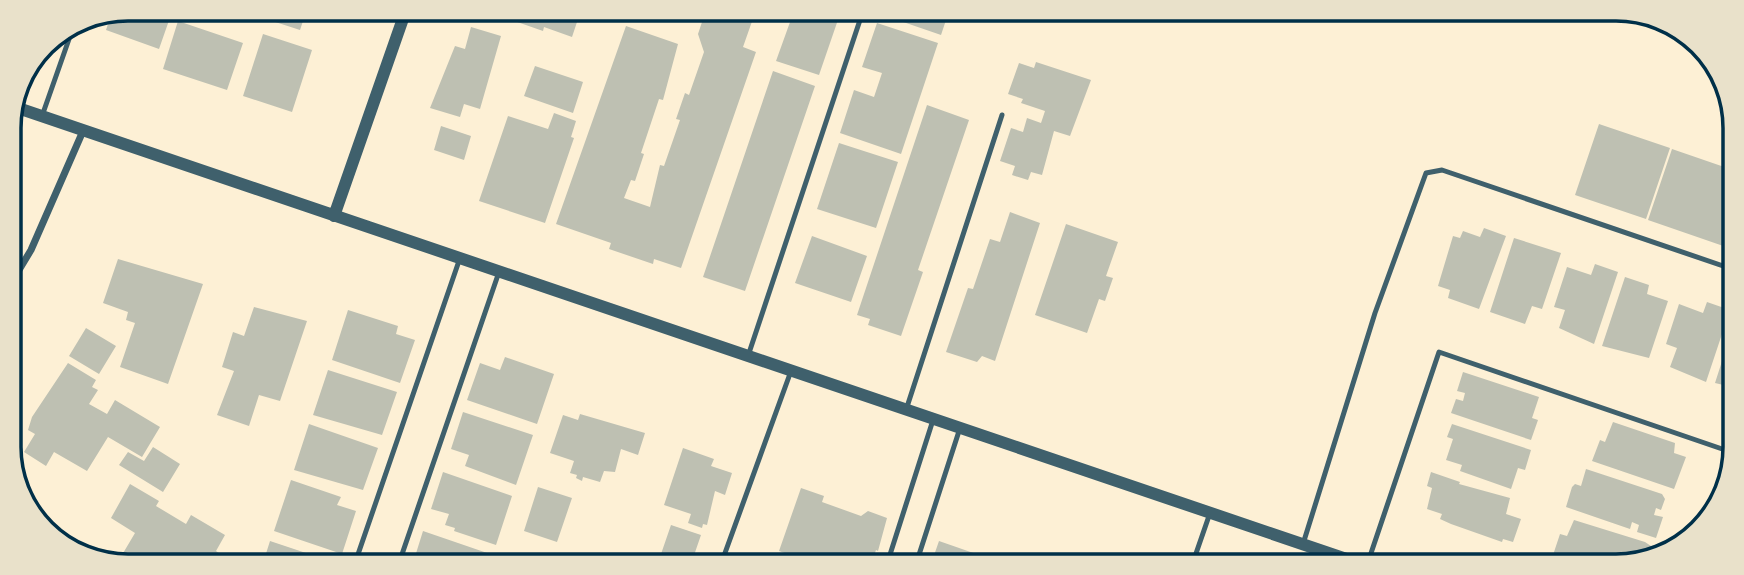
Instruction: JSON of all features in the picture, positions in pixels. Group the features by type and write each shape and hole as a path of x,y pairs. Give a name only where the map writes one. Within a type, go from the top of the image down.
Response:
{"street":[{"path":"334,216 402,21"},
{"path":"23,110 1333,554"},
{"path":"21,267 31,250 83,131"}],"lane":[{"path":"748,356 860,21"},
{"path":"42,116 70,38"},
{"path":"906,410 1002,115"},
{"path":"1303,544 1375,313 1426,173 1443,170 1723,266"},
{"path":"358,554 460,258"},
{"path":"402,554 499,272"},
{"path":"1370,554 1438,352 1723,449"},
{"path":"726,554 791,371"},
{"path":"890,554 933,419"},
{"path":"919,554 960,428"},
{"path":"1196,554 1210,513"}],"building":[{"path":"169,21 159,49 106,30 108,23"},
{"path":"178,21 243,43 227,90 163,69"},
{"path":"272,21 303,21 300,30"},
{"path":"514,21 577,21 572,37 544,27 543,31"},
{"path":"702,21 752,21 743,47 756,52 681,268 654,259 653,264 609,249 611,243 556,224 626,26 678,44 663,100 659,99 641,153 644,154 635,181 631,180 624,198 650,207 660,165 664,166 680,120 676,119 685,93 689,95 704,52 698,34"},
{"path":"790,21 838,21 819,75 776,61"},
{"path":"900,21 946,21 941,35"},
{"path":"877,23 938,43 901,154 840,133 854,90 874,97 882,73 862,67"},
{"path":"471,27 501,36 480,109 464,104 460,117 430,108 455,46 465,49"},
{"path":"263,34 312,50 292,112 243,96"},
{"path":"1036,62 1091,80 1070,136 1054,131 1042,175 1031,172 1028,180 1012,175 1015,166 1000,161 1011,128 1023,132 1027,118 1041,123 1045,111 1021,103 1023,99 1008,94 1019,63 1034,68"},
{"path":"535,66 583,82 573,113 524,96"},
{"path":"773,71 815,86 745,291 703,277"},
{"path":"927,105 969,120 918,270 923,272 901,336 868,325 870,319 857,315"},
{"path":"554,113 576,121 571,137 574,138 545,223 479,201 508,116 548,129"},
{"path":"1599,124 1670,148 1646,219 1575,195"},
{"path":"441,126 471,136 464,160 434,150"},
{"path":"839,143 898,162 876,228 817,209"},
{"path":"1672,149 1723,167 1723,246 1648,220"},
{"path":"1010,212 1040,223 995,361 982,356 977,362 946,352 968,288 973,289 990,239 1000,242"},
{"path":"1066,224 1118,242 1106,276 1113,278 1105,301 1099,299 1087,333 1035,315"},
{"path":"1484,228 1506,236 1479,309 1448,298 1450,290 1438,286 1453,236 1460,238 1463,231 1480,237"},
{"path":"812,236 867,256 851,302 795,283"},
{"path":"1514,238 1561,253 1542,309 1532,306 1525,324 1490,312"},
{"path":"118,259 203,284 168,384 120,367 135,323 126,320 128,312 103,303"},
{"path":"1595,264 1618,272 1594,344 1559,328 1565,310 1554,307 1567,267 1591,275"},
{"path":"1625,277 1649,285 1647,294 1668,301 1649,358 1602,346"},
{"path":"1707,302 1723,308 1723,331 1706,382 1670,367 1677,348 1666,344 1679,304 1703,313"},
{"path":"254,307 307,321 280,401 259,395 249,426 217,415 234,371 222,367 233,332 244,336"},
{"path":"348,310 398,326 396,334 415,340 400,383 332,360"},
{"path":"86,328 116,346 99,374 69,356"},
{"path":"505,357 554,374 537,424 467,400 480,363 500,370"},
{"path":"1723,358 1723,385 1715,383"},
{"path":"68,363 96,380 92,387 98,390 89,404 107,414 115,400 160,427 142,457 108,437 87,471 54,452 46,466 24,452 35,434 28,430 32,417"},
{"path":"328,370 397,392 382,435 313,415"},
{"path":"1463,372 1539,397 1532,418 1538,420 1531,440 1451,413 1456,399 1463,401 1465,393 1457,391"},
{"path":"463,412 533,435 516,485 465,466 469,455 451,449"},
{"path":"580,414 645,433 638,455 621,449 615,472 604,471 600,482 583,477 582,481 576,478 577,475 570,473 574,461 550,453 563,415 578,420"},
{"path":"1613,422 1675,443 1674,453 1686,457 1674,489 1592,461 1600,440 1605,442"},
{"path":"309,424 378,448 363,490 294,470"},
{"path":"1452,424 1531,450 1525,470 1518,468 1511,489 1460,471 1462,465 1446,460 1453,439 1447,437"},
{"path":"153,447 180,464 163,492 119,465 128,452 144,461"},
{"path":"683,448 714,459 711,466 732,473 725,495 715,491 707,525 703,524 702,528 688,523 691,514 664,505"},
{"path":"1586,469 1662,494 1665,499 1661,510 1656,508 1654,515 1663,517 1656,538 1637,532 1639,525 1632,522 1630,529 1566,507 1572,487 1575,484 1581,486"},
{"path":"443,472 512,496 496,545 454,531 455,528 445,525 449,514 431,509"},
{"path":"1431,472 1460,482 1459,484 1510,498 1506,514 1521,519 1513,542 1503,539 1502,542 1451,524 1440,519 1442,514 1427,509 1432,488 1427,486"},
{"path":"291,480 341,497 337,505 356,511 342,554 274,531"},
{"path":"130,484 159,501 156,506 186,524 191,515 225,535 216,551 220,554 123,554 135,533 111,518"},
{"path":"538,487 572,498 557,542 524,531"},
{"path":"801,488 824,496 822,502 861,516 868,511 887,518 878,551 875,554 787,554 779,551"},
{"path":"1574,520 1651,546 1623,554 1553,554 1560,534 1567,536"},
{"path":"671,525 701,535 694,554 661,554"},
{"path":"423,531 490,554 416,554"},
{"path":"270,541 309,554 266,554"},
{"path":"939,541 976,554 934,554"}]}
